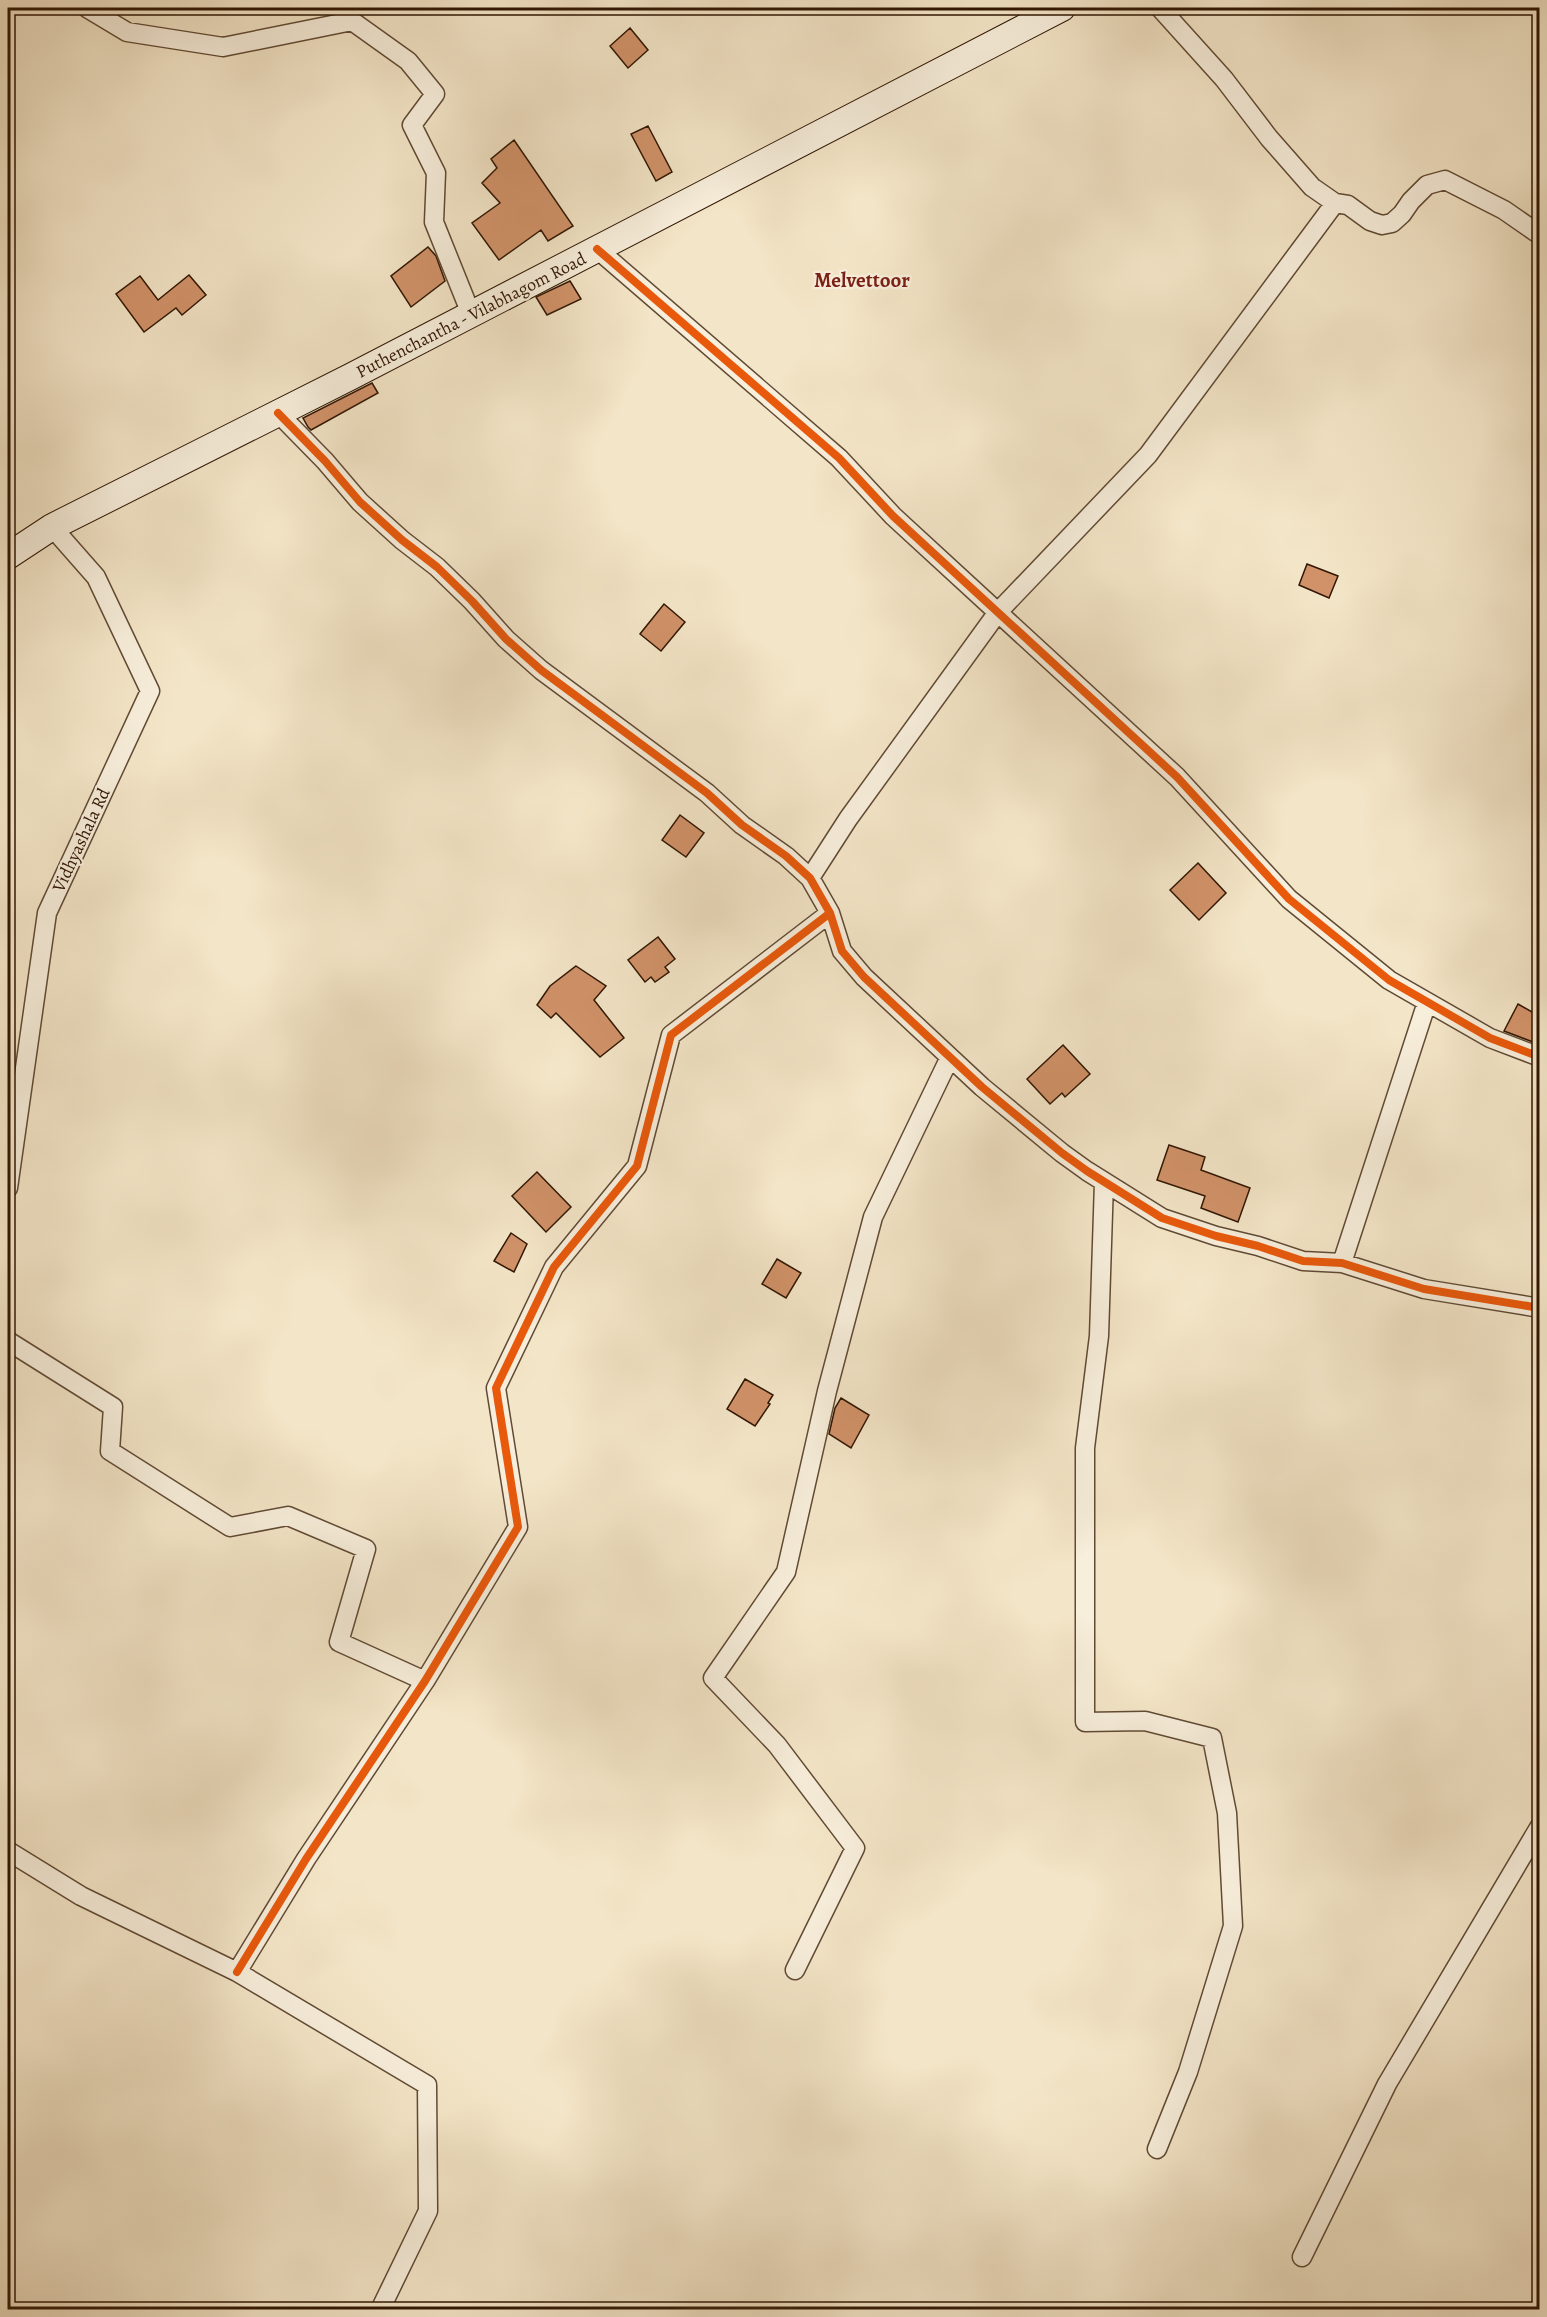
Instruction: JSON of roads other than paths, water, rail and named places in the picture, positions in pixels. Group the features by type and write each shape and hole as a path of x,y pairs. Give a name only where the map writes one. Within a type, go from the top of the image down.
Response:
{"main road":[{"name":"Puthenchantha - Vilabhagom Road","path":"8,556 52,527 471,314 1062,8"}],"street":[{"path":"87,8 127,32 223,47 348,14 408,62 435,94 412,125 436,173 434,222 471,314"},
{"path":"1160,8 1224,79 1269,138 1312,188 1335,202 1348,205 1370,221 1382,225 1392,223 1427,184 1445,180 1504,210 1539,235"},
{"path":"810,878 848,819 998,612 1148,455 1335,202"},
{"path":"597,249 839,458 893,516 1177,777 1289,899 1389,981 1490,1038 1539,1057"},
{"path":"278,413 325,461 360,502 402,540 437,567 506,639 541,670 707,793 742,825 786,856 810,878 831,913 842,951 857,968 982,1087 1039,1135 1104,1182 1162,1218 1303,1261 1342,1263 1424,1289 1539,1308"},
{"name":"Vidhyashala Rd","path":"8,1188 47,913 150,691 96,576 52,527"},
{"path":"237,1972 306,1859 425,1681 518,1527 496,1388 554,1267 637,1166 671,1035 831,913"},
{"path":"1342,1263 1427,1002"},
{"path":"795,1970 855,1848 777,1745 713,1678 786,1572 827,1391 873,1217 950,1057"},
{"path":"1104,1182 1099,1336 1085,1448 1085,1722 1145,1721 1212,1738 1227,1813 1233,1926 1188,2072 1157,2149"},
{"path":"8,1341 112,1407 110,1451 230,1527 288,1516 366,1550 339,1642 425,1681"},
{"path":"1302,2257 1387,2084 1539,1826"},
{"path":"8,1851 81,1896 237,1972 427,2085 428,2211 380,2310"}],"district":[{"name":"Melvettoor","path":"862,280"}]}
